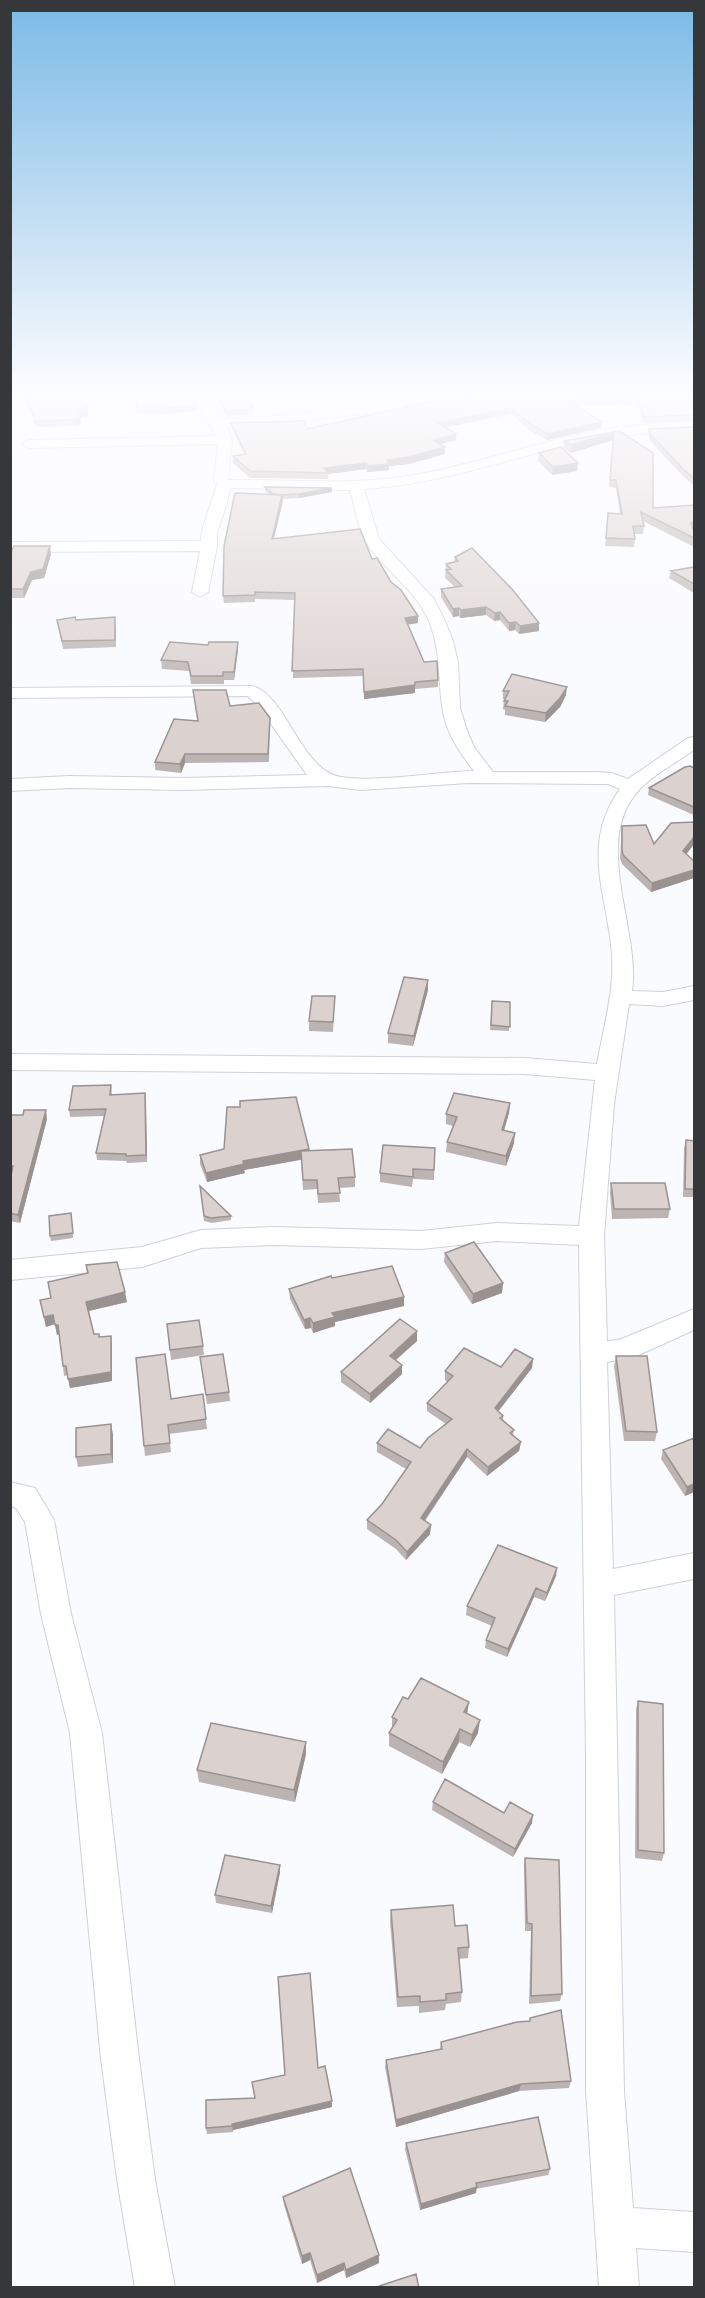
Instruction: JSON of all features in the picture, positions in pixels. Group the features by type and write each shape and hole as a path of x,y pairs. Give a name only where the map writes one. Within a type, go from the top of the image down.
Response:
{"street":[{"path":"200,592 209,546 209,532 219,505"},
{"path":"362,505 372,540 428,602 436,619 445,641 449,663 451,708 465,748 488,777"},
{"path":"10,547 209,546"},
{"path":"10,693 108,694 252,691 265,703 310,769 328,780"},
{"path":"619,2288 605,2091 599,1585 591,1236 602,1104 620,997 623,958 608,861 608,840 620,802 631,787 694,742"},
{"path":"10,785 69,782 183,784 328,780 361,784 488,777 611,778 631,787"},
{"path":"620,997 663,999 694,993"},
{"path":"10,1062 525,1066 608,1073"},
{"path":"10,1270 142,1257 201,1239 274,1236 421,1240 497,1232 591,1236"},
{"path":"594,1353 621,1350 694,1319"},
{"path":"10,1494 25,1497 39,1520 56,1614 86,1733 122,2070 136,2179 155,2288"},
{"path":"599,1585 694,1566"},
{"path":"614,2227 694,2232"}],"building":[{"path":"232,505 280,505 272,539 360,529 372,559 377,558 391,582 401,590 418,616 405,618 424,662 437,661 438,680 364,692 363,669 292,671 295,593 255,592 255,595 223,596 224,546"},
{"path":"620,505 653,505 653,508 694,505 694,522 691,523 694,538 641,512 644,526 633,526 635,539 606,538 608,513 622,514"},
{"path":"14,546 50,546 43,569 31,572 23,589 10,589 10,555"},
{"path":"472,548 512,589 539,623 520,626 516,622 509,623 500,612 495,613 486,607 453,609 441,589 462,586 446,570 451,569 446,564 458,561 455,557"},
{"path":"694,567 694,584 671,571"},
{"path":"75,617 76,620 115,617 115,640 62,641 57,620"},
{"path":"170,642 208,645 209,642 238,642 234,672 223,672 223,676 191,676 188,662 161,660"},
{"path":"512,674 567,687 546,713 505,706 508,701 504,701 509,691 503,691"},
{"path":"193,690 226,690 230,706 259,703 270,718 268,754 185,754 180,764 155,762 174,719 198,721"},
{"path":"685,767 694,768 694,807 649,788"},
{"path":"694,822 694,837 683,851 694,861 694,870 652,883 623,855 622,826 646,825 654,844 671,823"},
{"path":"404,977 428,980 414,1036 388,1033"},
{"path":"312,996 335,996 333,1022 309,1021"},
{"path":"492,1001 510,1002 510,1027 491,1025"},
{"path":"111,1085 110,1095 145,1093 146,1155 96,1153 106,1109 69,1110 73,1086"},
{"path":"454,1093 510,1103 502,1130 515,1133 506,1156 447,1142 457,1117 446,1114"},
{"path":"296,1097 309,1149 243,1161 244,1164 206,1173 200,1155 224,1149 227,1107 240,1107 240,1101"},
{"path":"24,1110 46,1110 18,1215 10,1213 10,1180 13,1166 10,1166 10,1115 23,1115"},
{"path":"686,1140 694,1141 694,1189 685,1189"},
{"path":"383,1145 435,1148 434,1170 413,1169 413,1177 380,1173"},
{"path":"352,1149 355,1177 338,1178 340,1193 318,1194 317,1180 303,1180 301,1151"},
{"path":"611,1183 665,1183 670,1209 614,1209"},
{"path":"200,1186 231,1216 211,1218 204,1216"},
{"path":"71,1213 73,1233 50,1236 49,1216"},
{"path":"474,1242 503,1283 473,1294 445,1253"},
{"path":"117,1262 125,1292 86,1302 94,1334 99,1334 99,1337 111,1336 111,1372 68,1379 66,1366 63,1366 58,1325 55,1325 53,1315 44,1317 40,1300 51,1298 48,1282 88,1273 86,1265"},
{"path":"392,1266 404,1297 332,1313 335,1317 313,1323 310,1318 304,1320 289,1289 331,1276 332,1278"},
{"path":"400,1319 417,1331 390,1356 402,1365 370,1394 341,1372"},
{"path":"199,1320 203,1346 170,1350 167,1324"},
{"path":"464,1348 501,1367 515,1349 533,1359 495,1408 503,1416 500,1418 514,1430 510,1433 521,1442 488,1467 467,1449 421,1518 431,1525 407,1552 396,1540 367,1520 382,1504 411,1462 377,1443 388,1429 420,1448 428,1438 452,1419 427,1403 453,1376 445,1371"},
{"path":"165,1354 171,1399 203,1394 206,1419 168,1425 170,1443 144,1446 136,1358"},
{"path":"223,1354 229,1392 206,1395 200,1357"},
{"path":"616,1356 647,1356 657,1432 626,1431"},
{"path":"111,1424 111,1454 76,1457 76,1428"},
{"path":"694,1438 694,1484 687,1487 663,1450"},
{"path":"498,1545 557,1568 547,1593 536,1588 508,1649 486,1640 495,1618 467,1606"},
{"path":"421,1678 469,1702 464,1712 480,1720 472,1735 460,1729 443,1762 389,1733 397,1720 392,1717 403,1697 408,1699"},
{"path":"638,1701 663,1704 664,1853 638,1850"},
{"path":"211,1723 306,1742 294,1790 197,1770"},
{"path":"445,1779 504,1813 510,1802 533,1815 515,1849 433,1802"},
{"path":"225,1855 280,1865 271,1906 215,1895"},
{"path":"525,1858 559,1860 562,1994 531,1996 532,1924 527,1923"},
{"path":"453,1905 455,1926 467,1925 469,1947 458,1948 462,1992 446,1994 446,2000 420,2002 420,1996 398,1997 391,1910"},
{"path":"310,1973 318,2068 325,2066 332,2101 232,2124 232,2126 206,2128 206,2100 255,2098 252,2082 285,2075 278,1977"},
{"path":"561,2010 571,2081 521,2084 396,2120 386,2060 442,2049 441,2042 517,2022 530,2021 530,2018"},
{"path":"538,2117 550,2169 476,2183 477,2187 421,2204 406,2143"},
{"path":"350,2168 379,2255 346,2270 344,2263 317,2275 310,2253 302,2256 283,2197"},
{"path":"416,2274 419,2288 379,2288 379,2286"}]}
